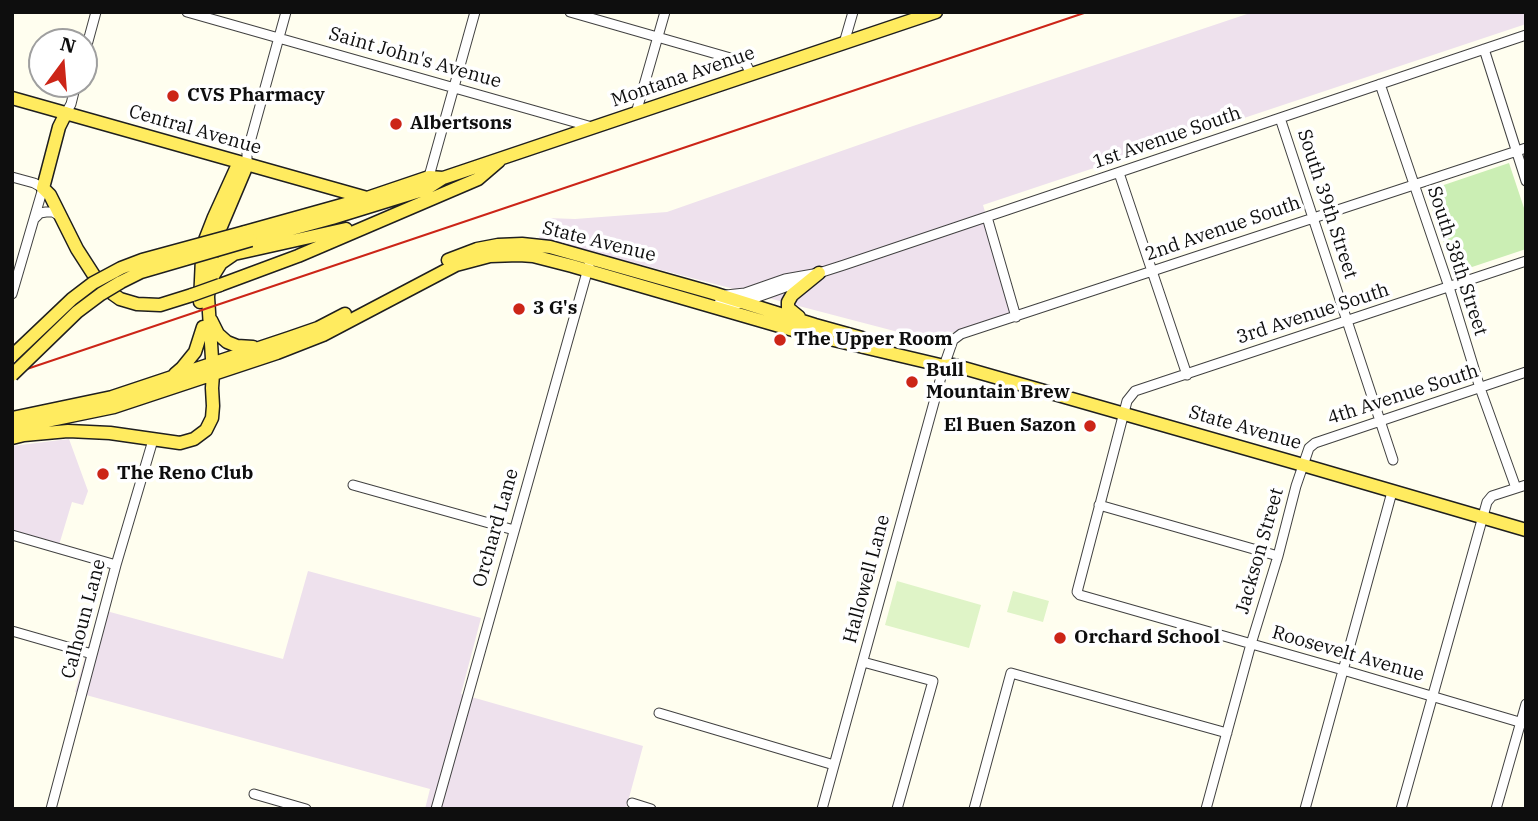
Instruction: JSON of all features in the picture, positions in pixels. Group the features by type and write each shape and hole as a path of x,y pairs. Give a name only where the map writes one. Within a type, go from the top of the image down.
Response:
{"main road":[{"name":"Montana Avenue","path":"12,356 72,299 93,283 142,260 332,218 506,156 936,12"},
{"name":"Central Avenue","path":"12,98 244,160 367,198"},
{"path":"66,114 59,127 43,188 48,192 85,263 105,289 120,299 144,305 160,305 275,265 478,179 506,156"},
{"path":"210,374 209,313 214,286 211,259 244,160"},
{"path":"12,438 68,431 110,433 184,443 204,433 212,418 213,406 199,290 203,248 214,217 244,160"},
{"name":"Montana Avenue","path":"12,375 77,312 101,294 141,272 367,198 428,183"},
{"path":"214,286 212,276 221,263 234,254 377,221"},
{"name":"State Avenue","path":"210,374 264,346 325,324 437,265 477,249 507,244 538,245 649,288 800,332 947,363"},
{"name":"State Avenue","path":"210,374 323,335 443,271 472,260 504,255 533,256 589,264 719,295 1526,530"},
{"path":"815,325 792,312 788,302 792,295 819,273"},
{"path":"209,313 216,330 227,342 242,347 264,346"},
{"path":"168,379 182,368 195,352 202,327"},
{"path":"12,418 97,401 168,379 210,374"},
{"path":"12,428 105,409 210,374"}],"street":[{"name":"Saint John's Avenue","path":"187,12 594,127"},
{"path":"244,160 286,12"},
{"path":"428,183 475,12"},
{"path":"570,12 741,61 746,64 751,74"},
{"path":"636,113 665,12"},
{"path":"844,43 853,12"},
{"name":"1st Avenue South","path":"649,288 722,305 735,305 819,273 1526,35"},
{"path":"1484,49 1521,149 1526,181"},
{"name":"South 38th Street","path":"1380,84 1449,287 1480,388 1521,486"},
{"path":"66,114 72,98"},
{"name":"South 39th Street","path":"1280,118 1393,460"},
{"name":"2nd Avenue South","path":"947,363 953,340 961,334 1521,149"},
{"path":"1119,173 1187,375"},
{"path":"12,177 43,188 12,294"},
{"path":"33,220 40,213 46,212 60,216"},
{"path":"986,218 1016,317"},
{"name":"3rd Avenue South","path":"1124,414 1127,401 1135,391 1526,261"},
{"name":"Orchard Lane","path":"436,809 589,264"},
{"name":"1st Avenue South","path":"719,295 740,294 785,279 819,273"},
{"name":"Hallowell Lane","path":"822,809 947,363"},
{"name":"4th Avenue South","path":"1303,465 1312,444 1526,372"},
{"path":"1124,414 1099,505 1278,556"},
{"name":"Calhoun Lane","path":"51,809 152,440"},
{"name":"Jackson Street","path":"1206,809 1303,465"},
{"path":"353,485 513,530"},
{"path":"1401,809 1487,502 1492,496 1521,486"},
{"path":"1305,809 1392,492"},
{"name":"Roosevelt Avenue","path":"1099,505 1077,592 1080,595 1523,723"},
{"path":"12,535 116,565"},
{"path":"12,631 92,654"},
{"path":"863,662 933,681 897,809"},
{"path":"974,809 1011,673 1227,733"},
{"path":"1496,809 1523,723 1526,704"},
{"path":"659,713 834,765"},
{"path":"254,794 306,809"},
{"path":"632,803 651,809"}],"shaded area":[{"path":"1253,12 1526,12 1526,24 983,205 1016,317 950,333 944,344 539,238 547,218 575,219 667,212"},
{"path":"69,439 88,491 83,505 72,502 59,545 12,531 12,446"},
{"path":"308,571 481,618 461,694 643,746 626,809 425,809 430,789 75,692 99,609 283,659"}],"green space":[{"path":"1509,163 1526,214 1526,249 1454,273 1426,191"},
{"path":"897,581 981,605 969,648 885,625"},
{"path":"1013,591 1049,601 1043,622 1007,612"}],"railway":[{"path":"12,374 1087,12"}],"place":[{"name":"CVS Pharmacy","path":"173,96"},
{"name":"Albertsons","path":"396,124"},
{"name":"3 G's","path":"519,309"},
{"name":"The Upper Room","path":"780,340"},
{"name":"Bull Mountain Brew","path":"912,382"},
{"name":"El Buen Sazon","path":"1090,426"},
{"name":"The Reno Club","path":"103,474"},
{"name":"Orchard School","path":"1060,638"}]}
